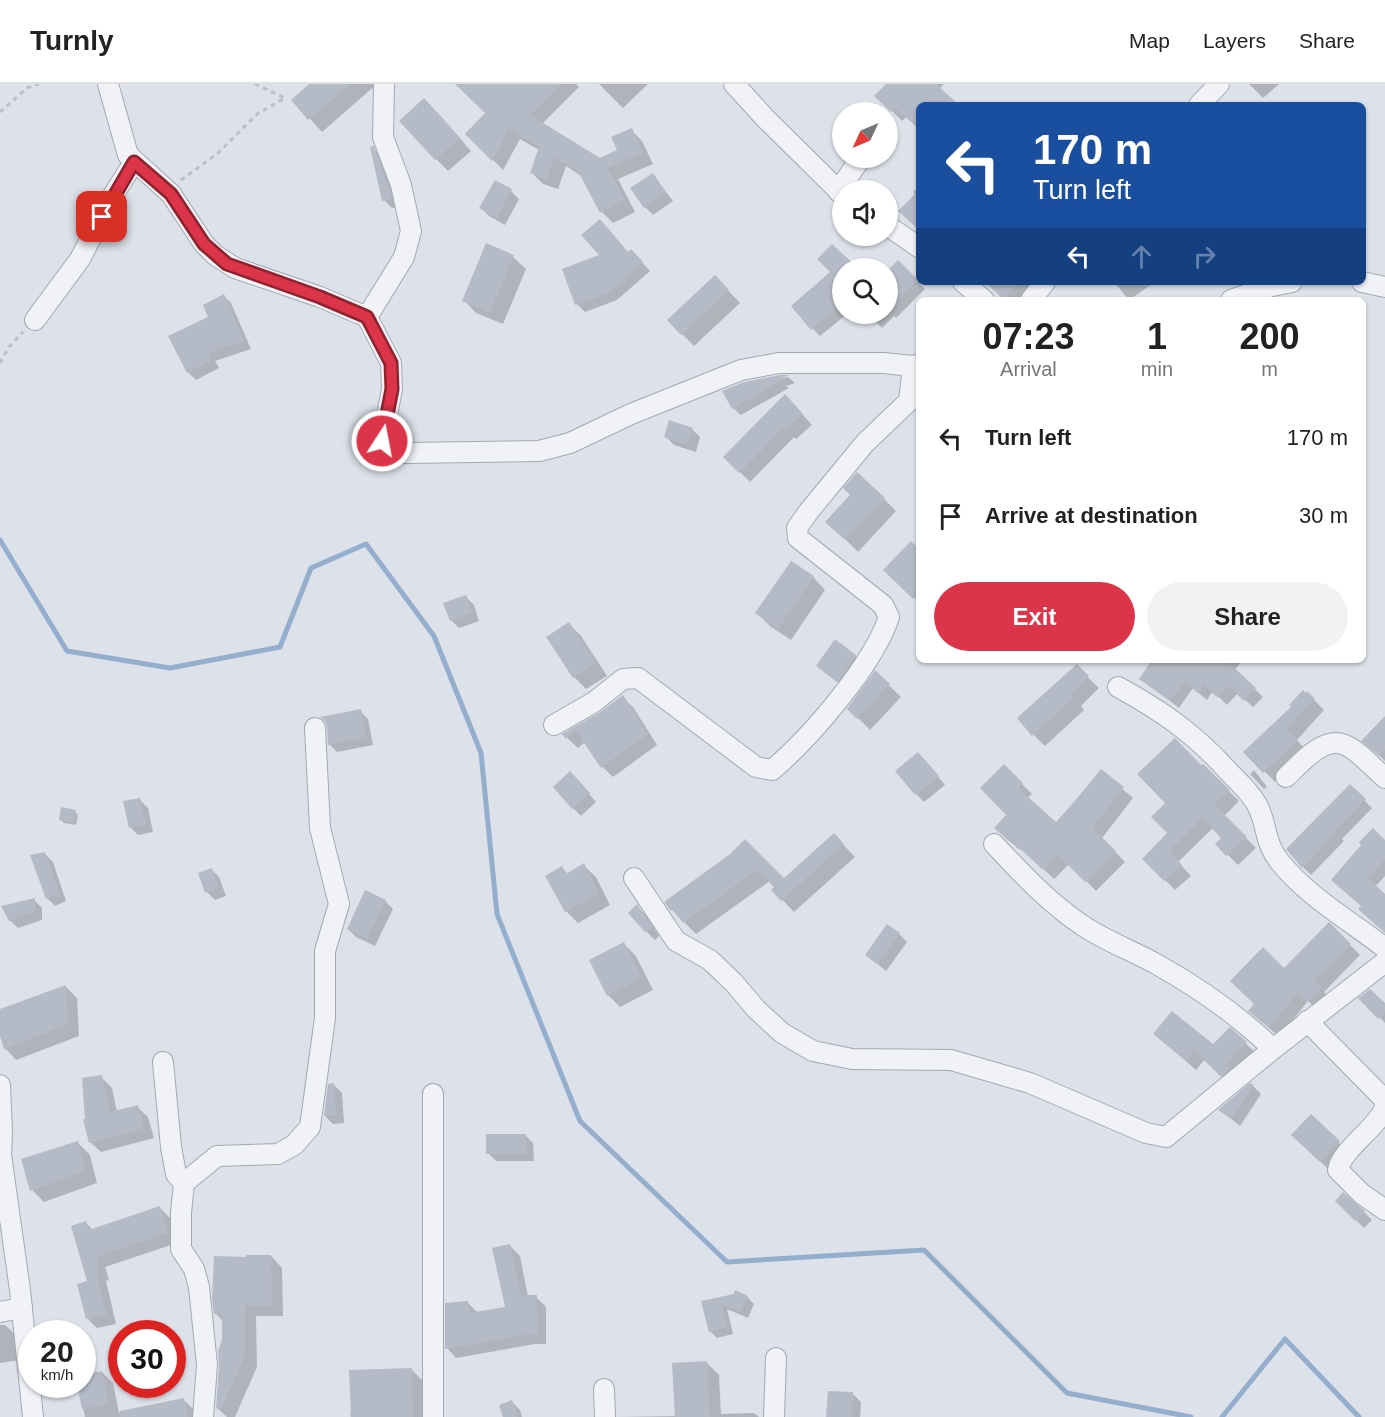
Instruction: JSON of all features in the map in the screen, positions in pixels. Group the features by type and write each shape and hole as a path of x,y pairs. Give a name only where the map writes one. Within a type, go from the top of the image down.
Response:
{"street":[{"path":"108,84 126,148 134,162 167,190 204,244 227,264 320,297 367,317 391,363 392,389 382,441 385,449 397,452 539,451 572,442 631,414 734,372 779,363 916,365 909,401 865,442 797,528 798,537 883,605 889,617 886,627 865,663 829,710 784,759 772,770 756,768 638,678 623,679 594,702 554,725"},
{"path":"367,317 404,257 411,231 401,185 383,137 384,84"},
{"path":"734,84 832,184"},
{"path":"1202,102 1219,84"},
{"path":"35,320 80,259 112,196 134,162"},
{"path":"898,233 916,245"},
{"path":"1366,283 1385,287"},
{"path":"966,285 980,297"},
{"path":"1033,297 1043,285"},
{"path":"1240,297 1277,285"},
{"path":"1118,687 1142,699 1181,725 1212,753 1256,803 1268,843 1278,860 1292,876 1329,908 1385,948"},
{"path":"203,1417 207,1365 199,1287 194,1269 181,1249 184,1183 217,1156 278,1154 294,1145 310,1127 325,1018 325,951 339,904 320,828 315,728"},
{"path":"1286,777 1306,758 1335,742 1351,748 1385,778"},
{"path":"994,844 1046,896 1074,919 1173,974 1251,1028 1273,1049"},
{"path":"634,878 676,941 710,960 782,1033 813,1051 852,1059 951,1060 1030,1083 1146,1133 1166,1137 1308,1021 1385,962"},
{"path":"1308,1021 1384,1099 1385,1106 1381,1116 1344,1158 1338,1170 1362,1194 1385,1210"},
{"path":"163,1062 171,1147 176,1174 184,1183"},
{"path":"0,1085 1,1155 22,1308 33,1417"},
{"path":"433,1094 433,1417"},
{"path":"0,1312 22,1308"},
{"path":"774,1417 776,1358"},
{"path":"604,1389 605,1417"}],"path":[{"path":"0,112 27,88 39,84"},
{"path":"167,190 218,153 257,114 285,98 255,84"},
{"path":"0,363 9,347 35,320"}],"building":[{"path":"309,84 351,84 308,120 291,100"},
{"path":"455,84 561,84 530,115 600,158 617,150 611,137 632,128 643,153 608,168 625,200 600,213 578,171 554,157 547,179 530,173 539,147 509,129 492,161 465,134 485,113"},
{"path":"886,84 936,84 956,102 916,102 916,126 898,111 898,102 880,102 874,96"},
{"path":"424,98 460,138 435,160 399,121"},
{"path":"374,146 392,199 382,201 370,147"},
{"path":"653,173 666,193 644,208 630,188"},
{"path":"495,180 512,189 497,218 479,208"},
{"path":"916,193 916,227 898,211"},
{"path":"600,219 628,252 631,249 643,262 609,293 575,305 562,269 599,255 581,235"},
{"path":"486,243 514,255 490,313 462,301"},
{"path":"832,244 847,258 832,258 832,312 811,330 791,306 830,272 817,259"},
{"path":"898,260 916,278 916,282 898,301"},
{"path":"715,275 729,290 681,335 667,320"},
{"path":"988,285 1017,285 1005,297 1001,297"},
{"path":"224,294 244,341 208,353 212,360 187,373 168,336 208,317 203,305"},
{"path":"789,375 732,409 722,391 744,382"},
{"path":"785,394 803,414 785,430 783,428 739,473 723,457"},
{"path":"669,420 693,428 688,445 664,437"},
{"path":"857,472 885,498 845,540 825,522 850,495 843,488"},
{"path":"911,541 916,546 916,596 913,599 883,570"},
{"path":"791,561 814,576 778,629 755,613"},
{"path":"466,595 472,613 450,621 443,603"},
{"path":"569,622 596,663 573,678 546,637"},
{"path":"835,639 856,655 837,682 816,666"},
{"path":"1150,663 1229,663 1256,688 1244,701 1229,686 1218,698 1204,685 1198,693 1184,682 1170,701 1139,679"},
{"path":"1077,664 1089,676 1071,694 1074,698 1032,736 1017,718"},
{"path":"875,670 890,684 857,719 847,709"},
{"path":"1303,690 1315,699 1287,728 1298,740 1263,773 1243,752 1291,707 1289,705"},
{"path":"623,695 648,734 601,768 576,731 566,739 562,734 600,712"},
{"path":"361,709 366,737 328,745 327,727 325,721 320,717"},
{"path":"1385,716 1385,749 1379,756 1361,741"},
{"path":"1175,738 1230,790 1214,804 1247,837 1226,856 1215,844 1221,838 1202,818 1169,851 1182,865 1164,881 1142,859 1167,833 1151,817 1165,803 1137,774"},
{"path":"918,752 939,776 915,795 895,771"},
{"path":"1004,764 1023,783 1018,788 1056,822 1101,769 1124,787 1092,828 1116,851 1085,882 1058,855 1043,870 1010,839 1009,841 994,828 1006,815 980,788"},
{"path":"570,771 590,793 572,809 553,787"},
{"path":"1350,784 1366,799 1302,868 1286,849"},
{"path":"140,798 146,824 129,828 123,801"},
{"path":"61,807 76,810 73,823 59,820"},
{"path":"1373,828 1385,840 1385,859 1368,878 1385,894 1385,933 1358,909 1361,906 1331,880 1361,845 1359,842"},
{"path":"834,833 844,844 781,901 771,890 774,887 757,870 683,923 673,909 671,911 664,902 730,854 745,839 784,878"},
{"path":"45,852 59,893 46,899 30,855"},
{"path":"584,863 599,893 565,912 545,876 562,866 566,874"},
{"path":"212,868 219,888 205,893 198,873"},
{"path":"365,890 386,900 367,939 347,929"},
{"path":"35,898 35,912 9,921 1,906"},
{"path":"637,904 652,927 646,933 628,913"},
{"path":"1329,922 1351,944 1315,981 1322,987 1307,1002 1298,992 1269,1028 1248,1011 1254,1004 1230,981 1263,947 1284,968"},
{"path":"887,924 900,933 877,964 865,955"},
{"path":"624,942 642,978 607,996 589,960"},
{"path":"66,985 68,1024 4,1049 0,1036 0,1009"},
{"path":"1370,989 1385,1003 1385,1012 1378,1019 1358,998"},
{"path":"1172,1011 1213,1044 1230,1027 1247,1042 1224,1066 1230,1069 1221,1077 1194,1050 1186,1061 1153,1034"},
{"path":"102,1075 110,1112 138,1105 144,1128 89,1143 83,1119 85,1119 82,1078"},
{"path":"334,1083 336,1115 324,1116 328,1084"},
{"path":"1250,1083 1254,1085 1232,1119 1218,1110"},
{"path":"1311,1114 1340,1141 1320,1162 1291,1135"},
{"path":"486,1134 526,1134 526,1154 486,1154"},
{"path":"78,1141 86,1170 30,1191 21,1159"},
{"path":"1343,1192 1365,1211 1355,1221 1335,1201"},
{"path":"160,1206 168,1233 96,1257 100,1270 96,1271 107,1314 86,1319 77,1284 87,1281 71,1226 86,1221 89,1230"},
{"path":"510,1244 521,1295 537,1295 537,1335 524,1335 445,1349 445,1303 468,1301 469,1313 505,1307 492,1248"},
{"path":"246,1255 271,1255 272,1305 245,1305 245,1355 221,1410 216,1408 222,1314 214,1314 212,1299 214,1256 246,1257"},
{"path":"735,1290 748,1296 741,1312 722,1304 727,1327 709,1332 701,1301 734,1294"},
{"path":"707,1361 710,1417 675,1417 672,1363"},
{"path":"412,1368 413,1417 351,1417 349,1370"},
{"path":"102,1371 109,1404 82,1409 80,1398 96,1398 96,1372"},
{"path":"828,1391 853,1392 852,1417 826,1417"},
{"path":"184,1398 188,1417 120,1417 120,1411"},
{"path":"512,1400 518,1417 503,1417 499,1405"}],"waterway":[{"path":"0,540 67,651 170,668 280,647 311,568 366,544 434,636 481,753 497,914 580,1121 727,1262 924,1250 1067,1393 1191,1417"},
{"path":"1222,1417 1285,1339 1359,1417"}],"route":[{"path":"102,217 112,196 134,162 171,194 204,244 227,264 320,297 367,317 391,363 392,389 382,441"}]}
